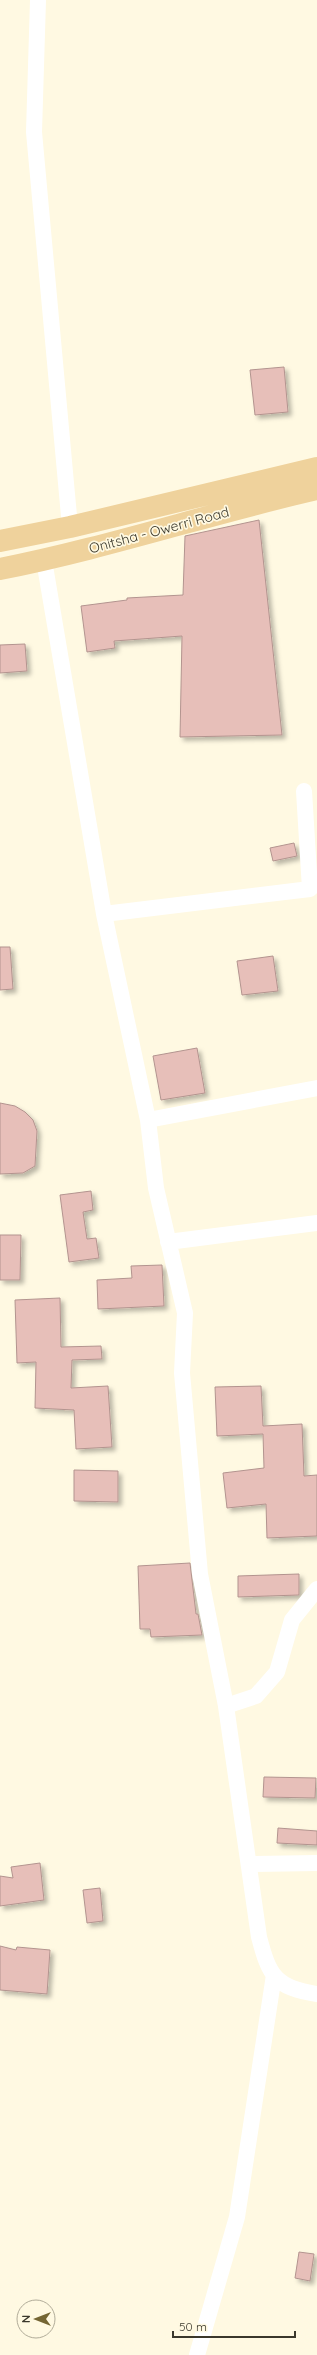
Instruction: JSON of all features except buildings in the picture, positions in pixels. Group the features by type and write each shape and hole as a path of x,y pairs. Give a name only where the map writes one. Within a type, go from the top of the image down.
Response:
{"highway":[{"name":"Onitsha - Owerri Road","path":"0,541 70,527 317,468"},
{"name":"Onitsha - Owerri Road","path":"0,569 44,560 317,489"}],"street":[{"path":"38,0 34,132 70,527"},
{"path":"44,560 104,914 148,1120 156,1188 185,1313 182,1373 200,1574 226,1706 259,1937 266,1962 274,1975 284,1985 317,1994"},
{"path":"104,914 310,889 304,791"},
{"path":"148,1120 317,1088"},
{"path":"168,1242 317,1223"},
{"path":"226,1706 256,1696 277,1672 292,1620 317,1589"},
{"path":"249,1864 317,1863"},
{"path":"197,2355 237,2217 274,1975"}]}
